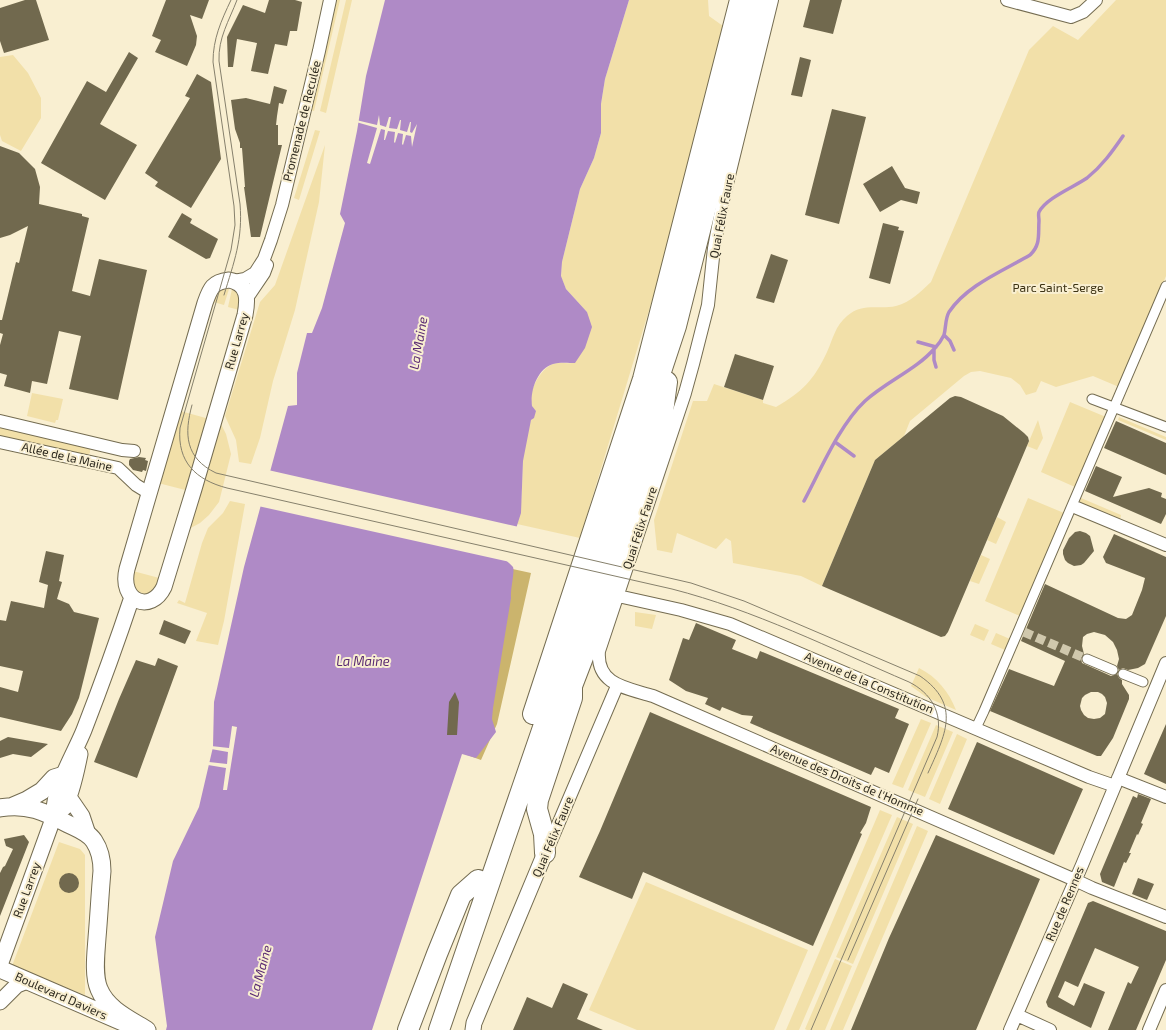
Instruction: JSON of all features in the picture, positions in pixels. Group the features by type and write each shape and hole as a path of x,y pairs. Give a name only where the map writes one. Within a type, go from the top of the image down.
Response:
{"highway":[{"path":"425,1030 478,880 643,379 740,0"},
{"name":"Quai Félix Faure","path":"439,1030 549,710 676,326 758,0"},
{"path":"545,853 544,834 537,809 538,800 572,698 572,686 602,608 663,412 676,326"},
{"path":"549,710 572,686"},
{"path":"408,1030 461,895 478,880"}],"main road":[{"path":"7,807 27,800 42,791 54,778 64,775"},
{"path":"7,807 40,810 88,834 94,841 100,853 102,870 95,959 96,980 99,990 114,1009 146,1030"},
{"name":"Boulevard Daviers","path":"0,969 109,1017 146,1030"}],"street":[{"name":"Promenade de Reculée","path":"234,281 245,279 254,273 264,259 271,240 282,205 330,0"},
{"name":"Quai Félix Faure","path":"473,1030 477,1016 545,853 618,686 606,677 601,670 598,660 599,651 685,393 708,304 714,248 723,200 772,0"},
{"path":"1007,0 1071,17 1083,12 1096,0"},
{"name":"Promenade de Reculée","path":"247,298 264,273 269,260 271,240"},
{"path":"132,597 126,588 125,578 176,404 199,319 210,290 215,284 222,281 234,281"},
{"name":"Rue Larrey","path":"0,965 54,816 53,806 64,775 84,731 132,597 140,601 153,600 159,595 164,587 245,315 247,298 246,292 234,281"},
{"path":"976,728 1022,631 1113,408 1166,286"},
{"path":"663,412 685,393"},
{"path":"1092,399 1166,427"},
{"name":"Allée de la Maine","path":"0,421 122,450 134,451"},
{"name":"Allée de la Maine","path":"0,442 118,468 136,486 149,493"},
{"path":"1077,508 1166,545"},
{"name":"Avenue de la Constitution","path":"618,596 681,610 730,624 1089,777 1117,782 1166,797"},
{"path":"1087,659 1113,670"},
{"name":"Rue de Rennes","path":"1010,1030 1117,782 1161,690 1166,663"},
{"path":"1123,674 1143,682"},
{"name":"Avenue des Droits de l'Homme","path":"618,686 653,696 1092,888 1166,917"},
{"name":"Rue Larrey","path":"54,816 63,808 68,797 78,765 84,731"},
{"path":"68,797 82,816 88,834"},
{"path":"0,1002 18,985 27,981"},
{"path":"1149,1030 1166,990"},
{"path":"1017,1015 1050,1030"}],"green space":[{"path":"337,0 340,0 314,111 311,110"},
{"path":"346,0 352,0 326,113 320,111"},
{"path":"629,0 708,0 709,16 723,26 663,264 580,538 517,524 522,496 526,437 530,423 536,411 532,406 531,401 533,388 548,366 555,363 572,363 587,312 566,289 561,277 562,262 580,189 594,158 601,133 601,104 605,79"},
{"name":"Parc Saint-Serge","path":"1116,0 1166,0 1166,276 1119,387 1093,376 1056,387 1041,381 1036,392 1026,395 1020,385 1011,378 980,371 971,372 964,376 910,421 904,436 875,460 822,586 801,576 733,563 731,541 726,538 716,549 677,533 672,553 657,550 654,520 693,401 707,401 714,384 763,400 763,403 776,407 793,396 812,378 827,352 837,328 847,316 859,309 896,306 906,302 931,282 1029,50 1053,26 1078,40"},
{"path":"13,55 28,73 41,98 41,118 21,151 2,141 0,135 0,57"},
{"path":"315,130 320,131 299,200 294,198"},
{"path":"325,145 319,202 295,310 273,381 260,438 251,464 239,462 236,440 225,416 260,302 275,285"},
{"path":"221,289 229,289 224,305 210,301 211,297"},
{"path":"232,289 239,295 243,311 228,307"},
{"path":"32,393 63,399 58,420 56,420 55,423 27,416"},
{"path":"1070,402 1106,417 1075,487 1041,472"},
{"path":"177,410 220,422 226,434 231,454 219,502 209,515 200,523 187,530 197,493 158,483"},
{"path":"1119,417 1166,437 1166,440 1118,420"},
{"path":"1038,420 1043,438 1037,450 1027,446"},
{"path":"0,425 90,447 90,453 85,456 0,437"},
{"path":"1028,498 1064,513 1020,616 985,601"},
{"path":"1081,498 1121,515 1120,520 1079,503"},
{"path":"230,501 245,504 224,621 218,645 196,641 207,613 177,603 179,600 185,603 202,543 208,528 223,513"},
{"path":"997,517 1006,522 996,544 987,540"},
{"path":"981,555 990,559 979,584 970,581"},
{"path":"133,571 163,579 154,590 147,594 138,592 133,588"},
{"path":"635,612 656,615 652,629 635,626"},
{"path":"975,624 989,630 984,641 970,635"},
{"path":"996,633 1010,639 1005,650 991,644"},
{"path":"919,668 937,680 950,697 956,710 926,697 911,686"},
{"path":"921,719 931,723 903,788 892,784"},
{"path":"936,725 953,732 925,797 908,790"},
{"path":"957,734 967,739 940,804 929,799"},
{"path":"880,810 892,815 799,1030 786,1030"},
{"path":"897,817 913,824 853,964 836,957"},
{"path":"917,826 928,831 843,1030 830,1030"},
{"path":"59,842 80,849 85,855 85,995 12,966"},
{"path":"646,882 808,950 774,1030 637,1030 589,1010"},
{"path":"835,959 852,966 825,1030 807,1030 805,1029"}],"shaded area":[{"path":"484,563 531,573 497,724 481,760 467,755 487,698"}],"water":[{"name":"La Maine","path":"385,0 629,0 605,79 601,104 601,133 594,158 580,189 562,262 561,276 566,289 587,312 592,327 585,348 575,363 558,363 547,367 539,376 534,387 532,394 532,406 536,411 534,418 531,420 523,461 521,513 506,560 513,567 513,573 511,598 493,708 492,719 496,732 476,758 462,754 372,1030 166,1030 167,1026 155,937 173,861 199,807 213,747 214,702 244,567 288,406 297,405 297,373 307,333 312,333 322,308 345,223 340,214 357,131 366,76"}],"pier":[{"path":"379,115 380,125 386,127 389,117 391,117 389,128 397,129 401,120 400,130 407,132 411,122 410,132 412,133 417,124 412,147 411,136 406,135 403,145 403,134 398,133 395,143 395,132 388,131 384,140 385,130 381,129 370,164 367,163 377,128 356,122 356,120 377,125"},
{"path":"268,470 519,527 508,559 510,562 258,506"},
{"path":"232,726 237,727 227,790 223,790 226,768 208,765 209,762 227,764 228,752 211,749 211,746 229,748"}],"building":[{"path":"25,0 36,0 49,40 4,53 0,41 0,8"},
{"path":"166,0 209,0 202,19 190,15 197,36 196,45 187,66 155,52 161,40 152,36"},
{"path":"269,0 295,0 302,2 297,31 290,31 287,46 275,44 268,74 251,71 257,43 237,39 233,67 228,67 227,37 243,5 265,13"},
{"path":"810,0 842,0 833,34 803,27"},
{"path":"129,52 138,58 100,124 137,145 105,200 41,163 87,81 106,92"},
{"path":"800,57 811,60 802,97 791,95"},
{"path":"197,74 211,82 221,159 191,208 155,186 158,182 145,173 190,98 185,96"},
{"path":"274,86 287,90 283,104 279,103 276,125 278,125 278,145 282,145 260,237 251,237 244,187 242,148 240,148 240,143 235,129 231,100 246,98 270,104"},
{"path":"832,109 866,117 839,224 805,215"},
{"path":"0,146 19,153 35,169 40,187 39,204 82,214 82,216 89,218 72,291 90,296 99,259 147,270 118,400 69,389 81,336 59,331 47,384 32,381 30,393 4,386 7,375 0,373 0,345 3,334 0,333 0,320 2,320 16,262 19,263 28,226 0,238"},
{"path":"892,166 905,188 920,192 917,204 901,200 880,212 863,184"},
{"path":"182,213 192,219 190,223 218,239 210,258 206,259 168,237"},
{"path":"883,223 899,227 898,230 904,231 890,284 869,278"},
{"path":"771,254 788,260 774,303 756,298"},
{"path":"735,354 774,366 763,400 724,387"},
{"path":"955,396 961,397 1003,416 1024,433 1028,437 1029,441 948,632 945,636 941,637 822,586 875,460 950,398"},
{"path":"1116,421 1166,443 1166,475 1104,448"},
{"path":"139,457 146,458 145,460 148,461 146,471 143,470 142,472 133,470 129,465 130,459"},
{"path":"1096,466 1122,477 1113,497 1149,488 1162,493 1161,497 1166,499 1166,514 1161,524 1085,491"},
{"path":"1080,531 1090,536 1094,551 1084,563 1074,566 1065,560 1063,550 1069,538 1075,532"},
{"path":"1114,534 1166,557 1166,616 1145,664 1138,668 1128,670 1123,668 1119,670 1117,666 1119,659 1117,650 1113,642 1105,635 1094,632 1083,637 1082,646 1084,654 1081,659 1082,663 1111,676 1117,674 1122,680 1122,684 1129,695 1129,699 1113,738 1101,756 1097,756 990,711 1009,669 1054,686 1065,661 1021,641 1045,584 1118,618 1126,619 1132,615 1145,578 1106,563 1103,557","holes":["1091,692 1098,692 1105,697 1107,703 1105,714 1100,718 1088,718 1081,710 1080,706 1082,698"]},
{"path":"46,551 64,555 59,581 62,582 57,599 69,604 74,612 99,618 79,698 72,714 61,731 0,717 0,687 18,692 23,671 0,666 0,620 6,621 11,601 44,608 48,585 39,582"},
{"path":"164,620 191,631 185,644 159,634"},
{"path":"696,623 736,640 732,649 757,659 760,651 899,709 895,718 909,724 889,773 875,767 871,775 750,723 753,716 742,715 722,707 720,711 705,704 708,698 686,691 669,680 683,638 689,640"},
{"path":"158,658 178,666 137,778 94,762 136,660 155,666"},
{"path":"455,692 459,702 457,735 447,735 449,702"},
{"path":"650,712 871,807 866,823 860,833 862,834 813,946 643,872 632,899 579,877"},
{"path":"1166,724 1166,784 1144,774"},
{"path":"8,737 48,744 31,757 13,754 0,758 0,741"},
{"path":"977,742 1083,789 1054,855 948,809"},
{"path":"1138,794 1151,799 1141,823 1143,824 1129,853 1131,853 1126,863 1124,862 1114,887 1102,882 1100,874 1133,796 1137,798"},
{"path":"24,835 29,842 0,916 0,873 13,849 6,846 4,839"},
{"path":"936,835 1040,879 976,1030 851,1030 889,938"},
{"path":"69,873 76,876 79,883 76,890 69,893 62,890 59,883 62,876"},
{"path":"1138,878 1154,884 1147,900 1132,894"},
{"path":"1093,901 1166,931 1166,960 1136,1030 1108,1030 1128,982 1131,984 1139,967 1095,948 1078,987 1065,981 1058,997 1074,1006 1084,983 1105,992 1091,1028 1048,1007 1046,1002 1088,903"},
{"path":"563,983 588,994 577,1019 603,1030 513,1030 527,997 552,1008"}],"waterway":[{"path":"804,501 831,448 847,422 856,411 865,401 919,363 935,348 944,335 949,312 965,294 986,279 1030,255 1034,251 1039,235 1039,213 1043,207 1054,197 1087,178 1097,169 1123,136"},
{"path":"944,335 950,341 954,350"},
{"path":"918,342 936,347"},
{"path":"934,350 936,367"},
{"path":"835,442 854,456"}],"tunnel":[{"path":"1024,632 1087,659"}],"tram line":[{"path":"231,0 218,30 214,46 213,62 234,206 235,225 231,250 180,428 182,451 185,460 191,468 206,480 227,488 672,589 703,598 763,619 909,682 924,692 934,705 938,720 937,737 811,1030"},
{"path":"224,295 237,250 241,217 219,53 222,37 237,0"},
{"path":"192,405 188,426 189,444 198,460 216,473 691,583 744,601 920,676 933,687 941,698 945,709 946,721 940,746 928,773"},
{"path":"848,960 918,799"}]}
